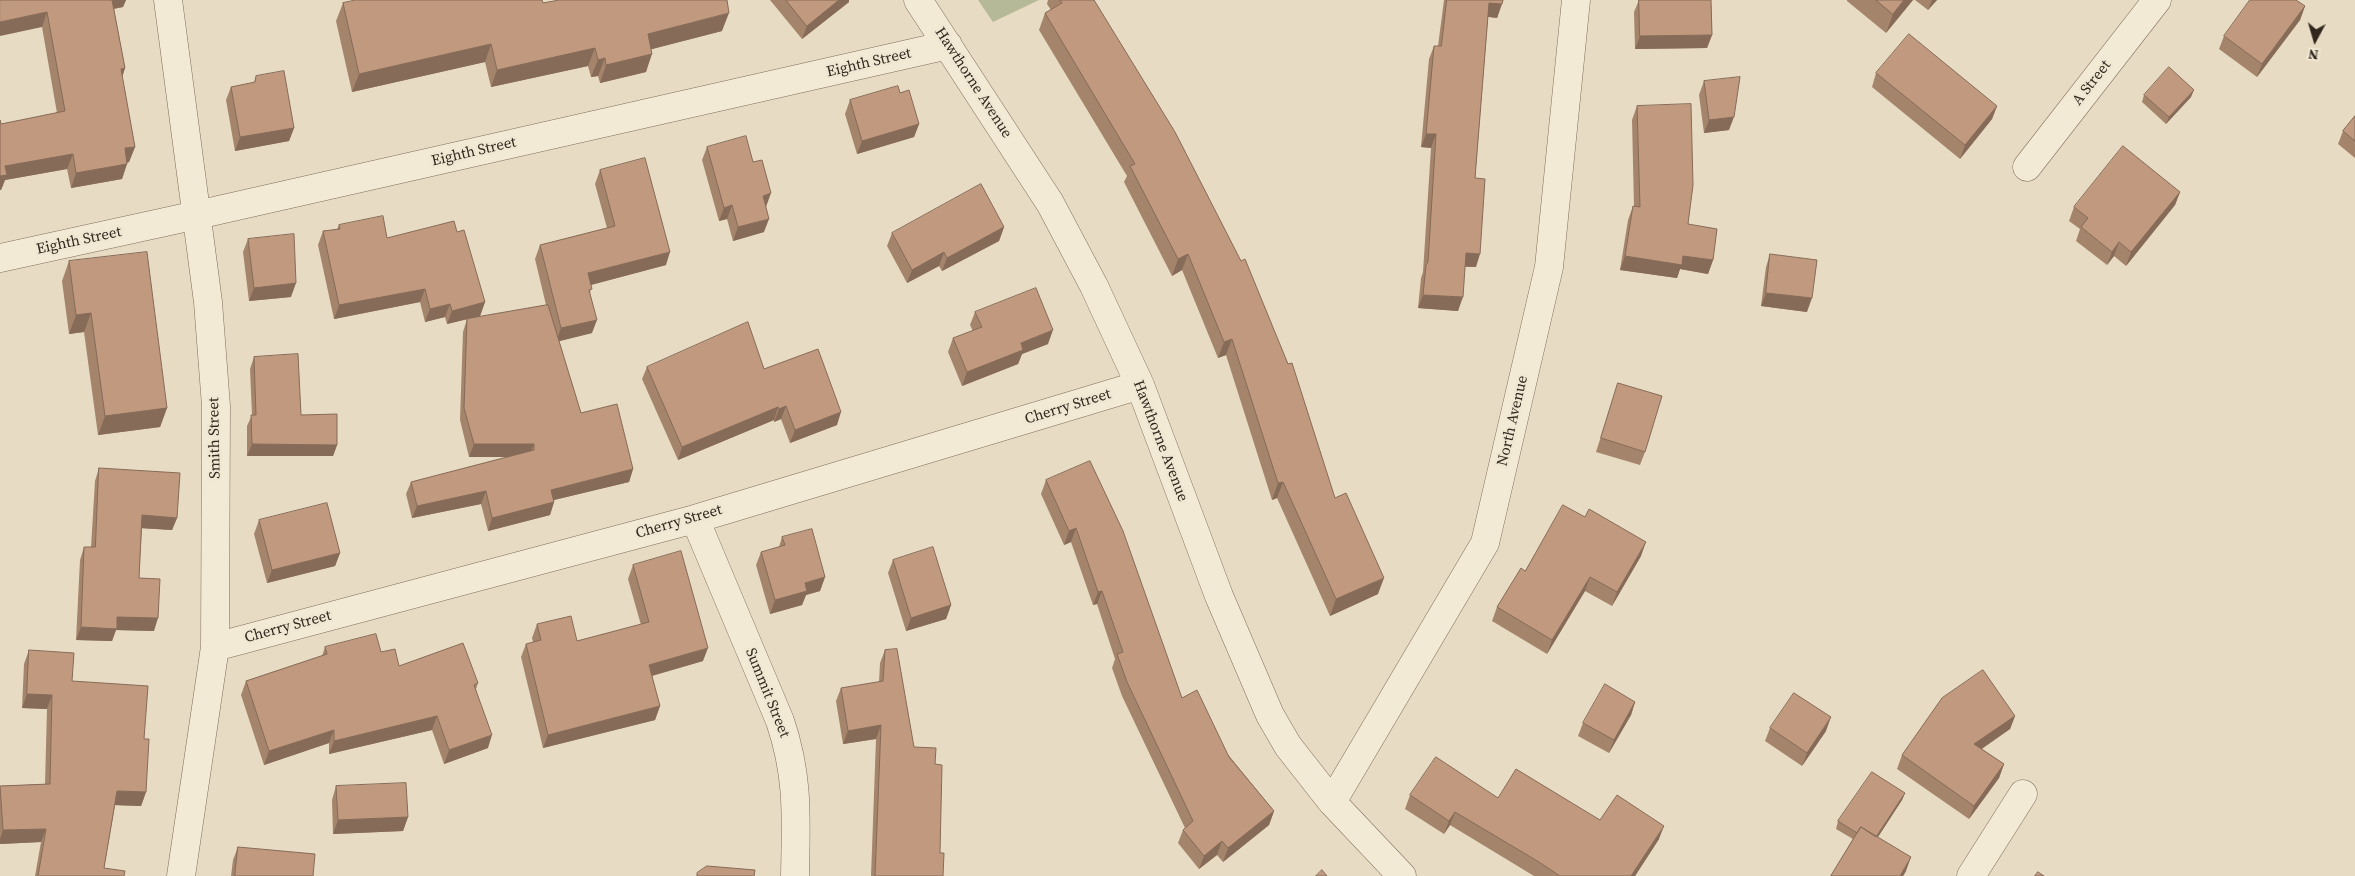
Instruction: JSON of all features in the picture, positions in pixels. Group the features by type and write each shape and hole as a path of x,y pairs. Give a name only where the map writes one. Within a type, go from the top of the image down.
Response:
{"street":[{"name":"Smith Street","path":"168,0 208,302 216,406 215,647 182,876"},
{"name":"Hawthorne Avenue","path":"918,0 1050,203 1094,286 1140,385 1219,596 1270,715 1288,746 1332,802 1402,876"},
{"name":"North Avenue","path":"1332,802 1485,543 1549,267 1576,0"},
{"name":"A Street","path":"2027,167 2156,0"},
{"name":"Eighth Street","path":"0,258 948,45"},
{"name":"Cherry Street","path":"215,647 694,519 1140,385"},
{"name":"Summit Street","path":"694,519 780,721 791,752 796,794 795,876"},
{"path":"1971,876 2023,794"}],"green space":[{"path":"978,0 1039,0 993,22"}],"building":[{"path":"0,0 112,0 125,68 121,69 135,147 125,148 127,164 76,173 73,154 5,166 7,175 0,176 0,120 1,124 65,111 47,12 0,22"},
{"path":"356,0 542,0 543,3 559,0 727,0 729,13 648,34 652,54 606,65 605,58 598,60 595,48 497,70 491,44 359,74 343,3"},
{"path":"786,0 839,0 807,26"},
{"path":"1060,0 1094,0 1175,132 1241,261 1245,259 1288,364 1292,363 1335,498 1346,493 1384,578 1336,599 1283,482 1278,483 1232,339 1224,342 1188,254 1178,259 1130,166 1135,164 1045,13 1062,3"},
{"path":"1447,0 1503,0 1502,4 1489,3 1475,178 1485,179 1480,254 1466,253 1463,297 1423,295 1426,265 1428,262 1436,134 1426,134 1434,46 1441,46"},
{"path":"1639,0 1711,0 1712,35 1640,36"},
{"path":"1876,0 1904,0 1893,14"},
{"path":"2250,0 2296,0 2305,6 2262,64 2224,36"},
{"path":"1909,34 1997,106 1965,145 1876,73"},
{"path":"2169,67 2194,90 2169,117 2144,95"},
{"path":"284,71 294,128 240,137 231,87 255,82 256,76"},
{"path":"1740,77 1734,117 1709,120 1704,81"},
{"path":"898,86 900,93 909,90 919,124 862,141 850,100"},
{"path":"1691,104 1693,185 1688,224 1717,229 1713,260 1683,256 1682,265 1625,256 1633,206 1640,207 1637,106"},
{"path":"2355,116 2355,141 2343,131"},
{"path":"746,136 753,162 762,160 771,193 763,196 769,219 738,227 732,205 724,208 707,147"},
{"path":"2123,146 2180,192 2131,252 2119,242 2112,252 2081,227 2088,218 2074,207"},
{"path":"645,158 670,252 588,273 592,289 589,290 597,320 561,328 540,245 615,226 600,170"},
{"path":"981,184 1004,227 947,258 944,252 912,270 892,233"},
{"path":"383,216 387,238 454,221 457,232 464,230 485,302 452,311 450,304 430,309 425,289 339,305 323,231 340,229 339,225"},
{"path":"294,234 296,283 254,288 248,239"},
{"path":"147,252 167,408 105,416 91,313 76,315 69,261"},
{"path":"1770,254 1817,260 1812,298 1766,293"},
{"path":"1036,288 1053,330 1021,343 1023,350 967,372 953,338 982,327 975,312"},
{"path":"548,305 581,413 617,404 633,469 551,490 554,502 492,518 486,491 417,506 411,482 534,450 534,444 474,444 464,408 467,319"},
{"path":"748,322 764,369 818,349 841,412 795,430 786,406 779,409 778,407 682,447 647,367"},
{"path":"298,354 301,415 337,414 337,445 252,444 251,415 256,415 254,357"},
{"path":"1618,383 1662,396 1645,452 1601,438"},
{"path":"1090,461 1123,531 1182,698 1197,690 1229,757 1274,811 1228,848 1222,841 1204,856 1183,830 1193,821 1127,682 1117,654 1123,652 1102,591 1098,592 1076,528 1069,531 1046,480"},
{"path":"99,468 180,473 177,518 142,515 139,578 160,579 158,618 117,617 117,629 81,627 84,547 95,547"},
{"path":"327,503 340,553 272,570 259,520"},
{"path":"1563,505 1585,517 1589,509 1646,542 1617,592 1590,577 1552,640 1497,607 1521,568 1525,571"},
{"path":"812,529 825,577 805,583 807,591 775,600 761,552 785,545 782,537"},
{"path":"933,547 951,605 911,618 893,560"},
{"path":"681,551 708,648 649,665 660,706 548,735 526,644 541,640 537,624 571,616 577,641 649,622 633,565"},
{"path":"376,634 381,652 395,649 399,666 463,643 478,683 474,685 492,735 449,750 437,716 334,741 334,730 269,751 246,681 327,654 325,647"},
{"path":"897,649 914,747 936,748 935,764 942,765 940,853 944,853 943,876 875,876 881,725 848,731 841,688 883,681 885,650"},
{"path":"29,650 74,653 72,681 148,686 144,739 149,739 146,792 117,791 104,868 125,871 124,876 38,876 46,829 3,830 0,786 50,784 52,695 27,694"},
{"path":"1983,670 2015,716 1974,744 2004,764 1974,806 1902,755 1942,698"},
{"path":"1605,684 1635,702 1614,740 1583,723"},
{"path":"1794,693 1831,717 1807,753 1770,728"},
{"path":"1436,757 1498,798 1516,769 1600,820 1617,795 1664,826 1631,876 1560,876 1455,812 1449,821 1410,795"},
{"path":"1872,772 1905,793 1876,837 1861,827 1857,833 1838,821"},
{"path":"406,783 408,817 338,820 336,786"},
{"path":"1861,827 1911,857 1900,876 1831,876"},
{"path":"238,847 315,854 313,876 235,876"},
{"path":"707,866 755,870 754,876 697,876 697,873"},
{"path":"1322,870 1327,876 1316,876"},
{"path":"2038,872 2044,876 2035,876"}]}
